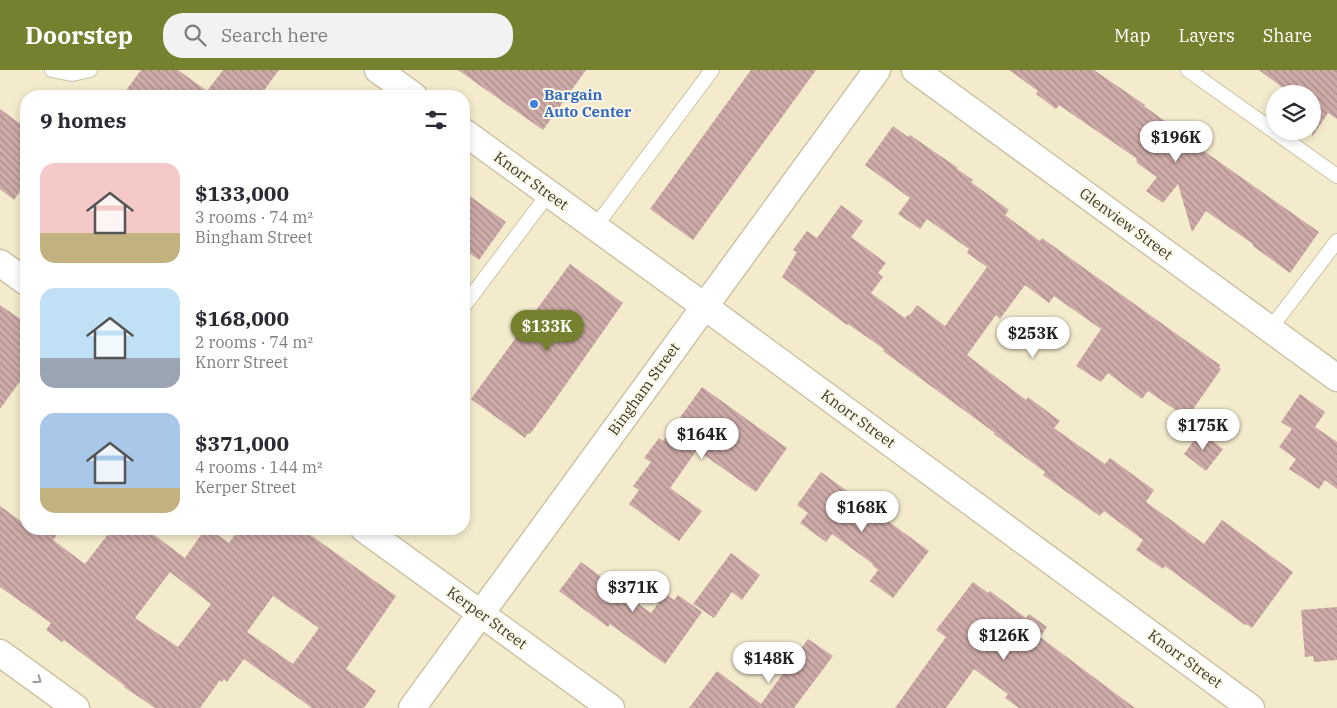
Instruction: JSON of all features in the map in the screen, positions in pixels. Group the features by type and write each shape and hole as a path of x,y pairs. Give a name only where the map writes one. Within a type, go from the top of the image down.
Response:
{"street":[{"path":"378,70 406,90"},
{"name":"Bingham Street","path":"412,708 877,70"},
{"name":"Glenview Street","path":"915,70 1337,378"},
{"name":"Knorr Street","path":"470,136 1252,708"},
{"path":"0,263 20,278"},
{"name":"Kerper Street","path":"372,535 611,708"},
{"path":"0,653 76,708"}],"lane":[{"path":"52,70 72,74 90,70"},
{"path":"596,227 712,70"},
{"path":"1188,70 1337,176"},
{"path":"470,298 549,193"},
{"path":"1270,329 1337,241"}],"building":[{"path":"141,70 178,70 206,90 126,90"},
{"path":"223,70 279,70 264,90 208,90"},
{"name":"Bargain Auto Center","path":"458,70 586,70 543,130"},
{"path":"751,70 816,70 693,240 650,209"},
{"path":"1009,70 1094,70 1145,105 1201,149 1319,232 1290,273 1206,211 1192,232 1178,184 1163,203 1146,191 1157,177 1137,163 1136,158 1059,105 1056,109 1036,94 1038,91"},
{"path":"1259,70 1337,70 1337,119 1328,113 1321,124 1321,85 1279,85"},
{"path":"0,109 20,124 20,192 14,200 0,189"},
{"path":"893,126 908,137 910,135 958,168 973,180 971,182 1009,210 1005,215 1040,241 1042,238 1220,365 1219,368 1221,369 1187,418 1148,391 1142,399 1108,373 1101,382 1076,366 1101,329 1054,296 1049,303 1025,285 1000,319 996,315 967,355 1026,400 1028,397 1060,421 1054,428 1105,464 1110,458 1154,490 1146,502 1204,544 1222,520 1293,572 1252,628 1245,625 1165,566 1163,569 1136,550 1143,540 1104,511 1100,516 1043,475 1045,472 995,433 883,351 884,349 847,325 782,277 797,252 793,250 807,231 817,238 841,205 863,221 851,237 886,263 878,273 883,277 871,293 905,318 910,315 917,305 945,326 987,267 967,253 969,249 927,219 920,229 898,214 910,198 865,165"},
{"path":"470,196 506,222 479,260 470,253"},
{"path":"570,264 623,303 550,407 525,438 471,399"},
{"path":"0,305 20,319 20,381 0,409"},
{"path":"702,387 787,448 756,492 697,450 670,488 702,511 679,541 629,504 639,490 633,486 651,462 644,458 659,438 663,441"},
{"path":"1300,394 1325,412 1315,427 1337,442 1337,489 1325,480 1319,489 1289,469 1296,459 1279,447 1292,429 1281,422"},
{"path":"1200,432 1223,449 1206,471 1184,454"},
{"path":"821,472 929,551 893,598 870,581 878,570 873,564 832,534 826,542 800,523 808,513 797,505"},
{"path":"0,506 20,521 20,535 57,535 53,540 85,564 107,535 154,535 185,558 201,535 218,535 229,543 235,535 310,535 396,596 346,669 376,691 364,708 312,708 244,659 227,682 224,679 222,682 220,680 200,708 155,708 124,687 64,640 62,642 46,630 51,623 0,587","holes":["170,572 211,604 178,647 135,618","273,596 319,628 293,664 247,632"]},
{"path":"731,553 760,575 742,600 732,592 714,618 693,604"},
{"path":"581,562 651,613 665,594 674,600 678,595 702,612 665,664 610,624 608,627 559,591"},
{"path":"973,582 988,593 990,591 1026,618 1029,614 1047,627 1040,637 1135,708 1019,708 1005,698 1008,694 974,669 946,708 895,708 946,637 936,630"},
{"path":"1337,607 1337,660 1314,662 1313,656 1305,657 1301,610"},
{"path":"808,639 833,656 794,708 689,708 717,671 761,704"}],"place":[{"name":"Bargain Auto Center","path":"534,104"}]}
